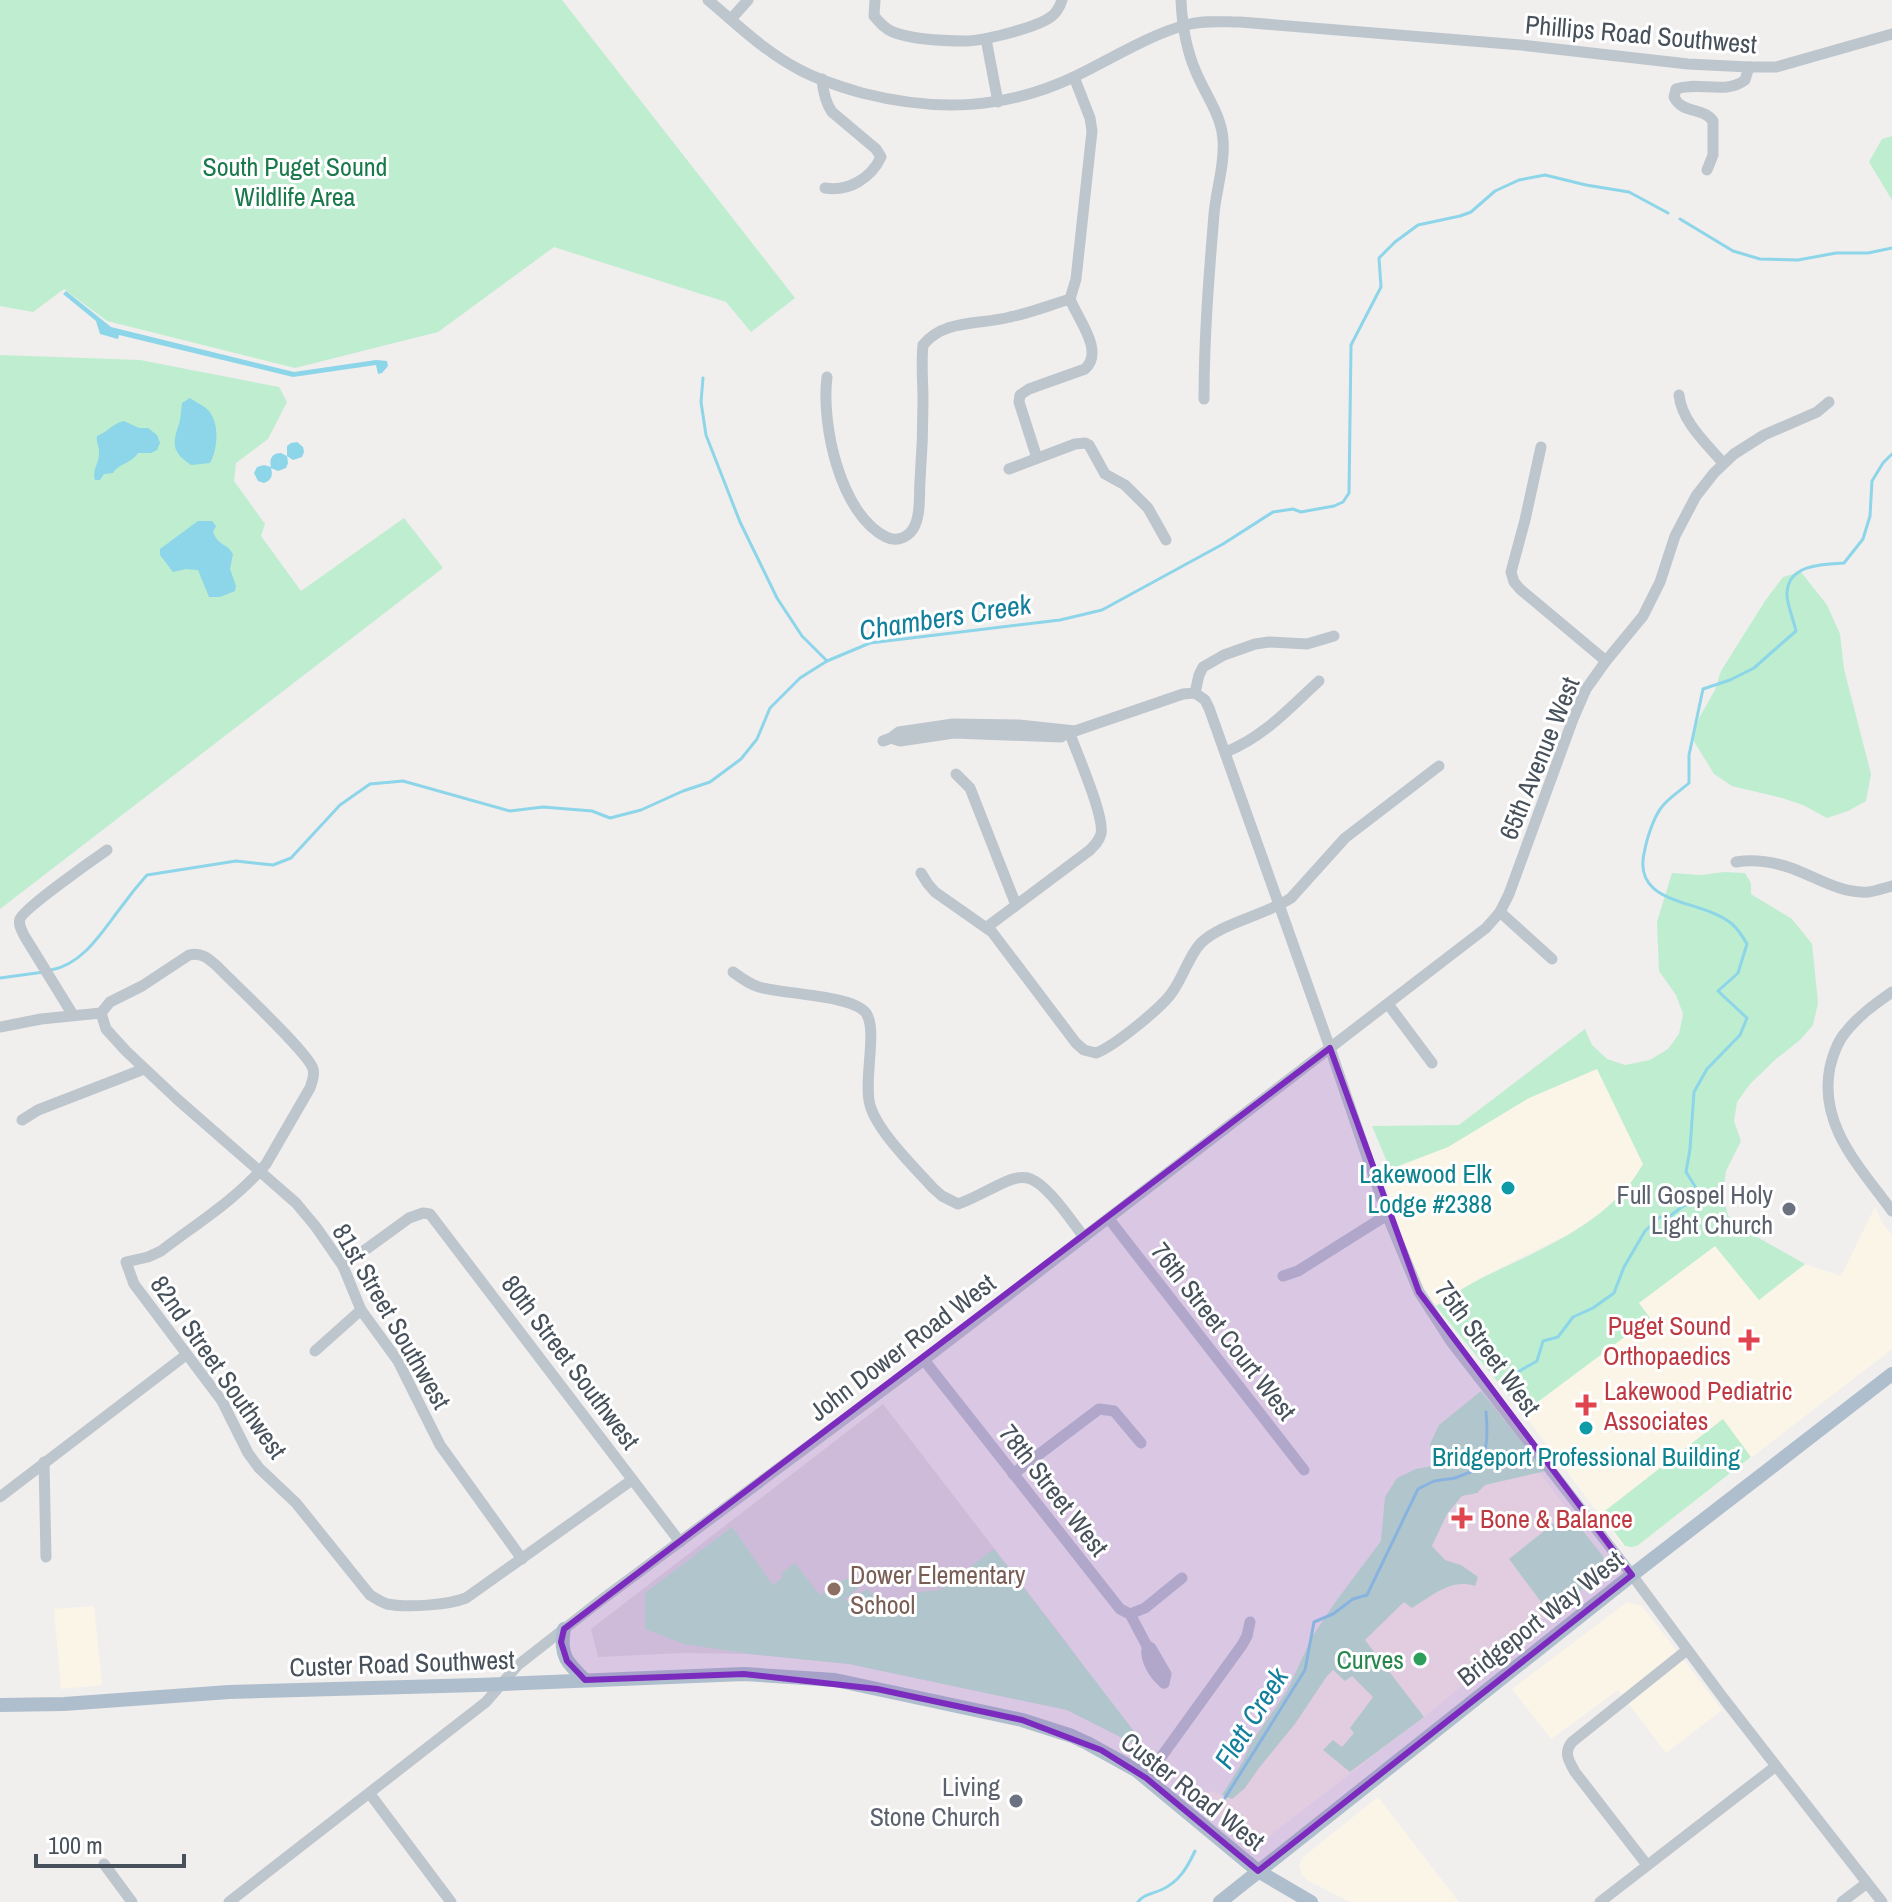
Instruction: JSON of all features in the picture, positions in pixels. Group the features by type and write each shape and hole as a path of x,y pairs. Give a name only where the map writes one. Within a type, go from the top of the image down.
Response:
{"main road":[{"name":"Bridgeport Way West","path":"1220,1902 1632,1575 1892,1374"},
{"path":"564,1629 561,1642 563,1653 585,1680"},
{"name":"Custer Road Southwest","path":"0,1705 64,1704 229,1692 744,1674 806,1678"},
{"name":"Custer Road West","path":"806,1678 835,1680 979,1710 1072,1736 1146,1778 1258,1871 1311,1902"}],"street":[{"name":"Phillips Road Southwest","path":"708,0 770,52 802,71 849,89 909,103 967,106 1031,95 1162,34 1200,22 1251,22 1521,45 1688,64 1749,67 1776,67 1892,34"},
{"path":"731,19 748,0"},
{"path":"875,0 874,16 891,32 953,41 986,39 1021,29 1050,18 1062,0"},
{"path":"1181,0 1183,26 1195,71 1218,117 1224,150 1213,226 1204,399"},
{"path":"986,39 998,102"},
{"path":"1707,170 1713,155 1713,121 1707,114 1688,110 1677,103 1674,97 1676,89 1737,85 1745,80 1749,67"},
{"path":"1037,458 1019,402 1020,395 1085,369 1090,365 1093,350 1070,299 1076,279 1092,131 1074,77"},
{"path":"822,79 827,105 832,112 876,149 881,157 876,166 853,186 838,190 825,188"},
{"path":"827,377 827,417 831,442 848,495 863,519 883,536 896,540 903,538 913,529 919,512 923,345 945,328 1022,315 1070,299"},
{"path":"1679,395 1689,422 1723,463"},
{"name":"65th Avenue West","path":"1330,1048 1480,933 1500,912 1586,689 1643,616 1660,582 1681,522 1701,488 1723,463 1764,435 1817,412 1829,402"},
{"path":"1009,469 1081,442 1089,445 1105,474 1125,485 1148,508 1166,540"},
{"path":"1541,447 1512,579 1526,595 1606,661"},
{"path":"887,739 900,741 954,733 1061,737 1069,731 1183,694 1195,693 1203,667 1224,655 1261,643 1307,644 1334,636"},
{"path":"1226,752 1264,732 1319,681"},
{"name":"75th Street West","path":"1195,693 1208,706 1226,752 1387,1215 1408,1269 1433,1316 1882,1902"},
{"path":"987,927 1090,850 1100,836 1097,810 1069,731"},
{"path":"921,873 935,892 996,936 1071,1038 1088,1052 1096,1053 1107,1048 1166,1001 1197,949 1210,936 1280,905 1296,893 1345,838 1439,766"},
{"path":"956,774 970,788 1016,905"},
{"path":"73,1015 21,929 20,919 31,907 107,850"},
{"path":"1736,862 1756,861 1778,865 1857,892 1892,886"},
{"path":"1500,912 1552,959"},
{"path":"0,1027 101,1013 110,1002 142,986 189,955 202,955 217,966 312,1066 310,1088 259,1172"},
{"path":"733,972 759,987 831,999 859,1007 866,1013 870,1026 868,1075 871,1108 884,1131 942,1196 958,1204 1009,1181 1030,1179 1051,1196 1084,1237"},
{"path":"1891,1207 1846,1148 1832,1118 1828,1078 1837,1045 1845,1033 1856,1020 1892,992"},
{"path":"1388,1004 1432,1063"},
{"name":"81st Street Southwest","path":"101,1013 106,1029 144,1069 301,1208 316,1227 343,1266 361,1310 398,1361 440,1445 522,1559"},
{"name":"John Dower Road West","path":"229,1902 486,1702 518,1665 564,1629 924,1360 1330,1048"},
{"path":"22,1120 38,1110 144,1069"},
{"name":"82nd Street Southwest","path":"259,1172 231,1198 161,1251 126,1262 141,1295 222,1401 248,1453 259,1468 296,1503 364,1590 379,1601 398,1605 458,1602 522,1559"},
{"name":"80th Street Southwest","path":"343,1266 409,1218 430,1214 680,1542"},
{"path":"1283,1276 1298,1271 1387,1215"},
{"name":"76th Street Court West","path":"1109,1219 1304,1470"},
{"path":"315,1351 361,1310"},
{"path":"0,1497 186,1355"},
{"name":"78th Street West","path":"924,1360 1120,1609 1130,1614 1147,1646"},
{"path":"1013,1474 1099,1409 1114,1411 1141,1443"},
{"path":"44,1462 46,1557"},
{"path":"522,1559 632,1480"},
{"path":"1130,1614 1145,1608 1182,1578"},
{"path":"1146,1778 1244,1642 1250,1622"},
{"path":"1647,1865 1575,1772 1567,1759 1568,1747 1687,1650"},
{"path":"1600,1902 1776,1766"},
{"path":"370,1794 451,1902"},
{"path":"104,1864 132,1902"},
{"path":"1842,1902 1867,1883"}],"highlighted area":[{"path":"1330,1048 1419,1292 1632,1575 1258,1871 1146,1778 1101,1750 1022,1720 877,1689 744,1674 585,1680 567,1661 561,1642 564,1629 596,1604"}],"shaded area":[{"path":"1597,1068 1643,1165 1632,1183 1608,1208 1569,1234 1480,1278 1436,1306 1417,1274 1382,1173 1448,1147 1529,1098"},
{"path":"1875,1207 1892,1235 1892,1349 1637,1546 1622,1545 1523,1413 1649,1318 1638,1303 1715,1246 1760,1299 1805,1264 1841,1276"},
{"name":"Dower Elementary School","path":"883,1404 1150,1752 1067,1710 849,1664 750,1654 598,1657 591,1629"},
{"path":"1510,1434 1603,1556 1603,1571 1424,1717 1268,1837 1258,1843 1248,1840 1200,1798 1212,1791 1232,1799 1245,1788 1308,1689"},
{"path":"1627,1602 1642,1606 1722,1710 1666,1753 1618,1690 1551,1739 1512,1689"},
{"path":"94,1606 102,1685 61,1689 54,1609"},
{"path":"1378,1797 1459,1902 1350,1902 1302,1876 1299,1865 1303,1857"}],"green space":[{"name":"South Puget Sound Wildlife Area","path":"0,0 562,0 795,298 751,332 726,302 554,247 438,332 295,368 107,321 64,289 33,312 0,306"},
{"path":"1892,136 1892,200 1869,162 1882,139"},
{"path":"0,355 140,360 279,387 287,402 268,439 236,463 234,481 265,524 261,536 301,591 404,518 443,568 0,909"},
{"path":"1801,572 1827,605 1840,634 1844,669 1871,774 1866,801 1827,818 1803,805 1732,786 1714,774 1692,738 1721,671 1765,601 1783,577"},
{"path":"1672,873 1701,875 1745,873 1751,883 1751,894 1792,919 1812,944 1818,1003 1813,1025 1750,1084 1737,1102 1734,1121 1741,1141 1726,1171 1723,1196 1728,1215 1741,1228 1805,1264 1759,1300 1715,1246 1639,1303 1650,1318 1523,1413 1436,1306 1478,1280 1572,1232 1612,1203 1629,1185 1643,1164 1597,1069 1529,1098 1448,1147 1390,1169 1372,1126 1459,1125 1585,1029 1592,1045 1607,1059 1625,1065 1650,1060 1668,1049 1679,1034 1683,1014 1676,995 1659,971 1657,922"},
{"path":"1481,1391 1546,1471 1485,1485 1477,1493 1462,1496 1447,1514 1432,1546 1445,1560 1461,1565 1478,1577 1475,1586 1450,1586 1412,1608 1404,1602 1365,1640 1424,1717 1350,1772 1323,1750 1333,1740 1342,1747 1354,1733 1350,1728 1373,1697 1352,1676 1345,1681 1333,1670 1245,1788 1232,1799 1222,1795 1251,1743 1287,1691 1312,1637 1381,1541 1385,1497 1397,1478 1432,1466 1430,1444 1439,1425"},
{"path":"1723,1419 1751,1457 1637,1546 1625,1546 1601,1514"},
{"path":"1568,1512 1603,1556 1605,1567 1598,1577 1550,1614 1509,1559"},
{"path":"732,1527 773,1585 795,1563 820,1595 849,1577 859,1583 858,1589 846,1601 855,1602 856,1595 868,1589 884,1609 920,1592 939,1590 994,1549 1150,1752 1067,1710 849,1664 684,1644 645,1629 645,1593"}],"water":[{"path":"66,291 111,327 294,372 376,360 387,361 388,366 378,374 376,365 293,377 119,335 118,339 100,334 96,321 63,294"},
{"path":"190,398 212,415 216,444 210,463 191,465 175,447 182,403"},
{"path":"124,421 139,428 148,428 157,435 160,443 157,450 138,453 113,473 95,480 99,452 97,436"},
{"path":"297,442 303,447 302,457 293,460 287,456 287,446 291,443"},
{"path":"275,454 287,456 286,468 278,471 271,468 269,480 264,483 258,481 254,473 257,467 271,467"},
{"path":"198,521 212,521 216,526 213,532 215,537 233,554 230,569 235,591 220,597 209,597 198,570 173,572 160,555 160,549"}],"waterway":[{"name":"Chambers Creek","path":"51,970 73,961 92,945 147,875 236,861 273,865 291,858 340,805 370,784 403,781 510,811 543,807 592,811 610,818 641,810 710,782 741,759 757,739 770,708 800,678 827,661 870,643 1060,620 1102,610 1223,544 1273,512 1293,509 1301,512 1343,502 1349,493 1351,345 1381,287 1379,258 1395,242 1418,225 1471,212 1495,191 1519,180 1545,175 1629,192 1668,213"},
{"name":"Chambers Creek","path":"1680,219 1733,251 1760,259 1798,260 1892,248"},
{"path":"703,378 701,402 706,435 740,522 777,598 802,636 827,661"},
{"name":"Flett Creek","path":"1507,1378 1537,1361 1543,1341 1558,1337 1573,1317 1614,1293 1624,1267 1645,1231 1660,1217 1670,1216 1683,1206 1705,1202 1686,1172 1694,1092 1707,1069 1740,1035 1747,1018 1718,991 1738,973 1747,944 1734,926 1719,916 1671,898 1648,882 1643,868 1646,844 1661,808 1689,783 1689,755 1703,689 1754,668 1796,631 1787,597 1789,583 1800,571 1808,568 1844,563 1863,539 1870,516 1872,481 1892,454"},
{"name":"Chambers Creek","path":"0,978 44,972"},
{"name":"Flett Creek","path":"1225,1798 1305,1670 1314,1622 1333,1614 1353,1599 1367,1595 1418,1489 1434,1481 1455,1478 1481,1468 1485,1454 1486,1412"},
{"name":"Flett Creek","path":"1138,1902 1178,1879 1195,1851"}],"place":[{"name":"Lakewood Elk Lodge #2388","path":"1508,1188"},
{"name":"Full Gospel Holy Light Church","path":"1789,1209"},
{"name":"Puget Sound Orthopaedics","path":"1749,1340"},
{"name":"Lakewood Pediatric Associates","path":"1586,1405"},
{"name":"Bridgeport Professional Building","path":"1586,1428"},
{"name":"Bone & Balance","path":"1462,1518"},
{"name":"Dower Elementary School","path":"834,1589"},
{"name":"Curves","path":"1420,1659"},
{"name":"Living Stone Church","path":"1016,1801"}]}
